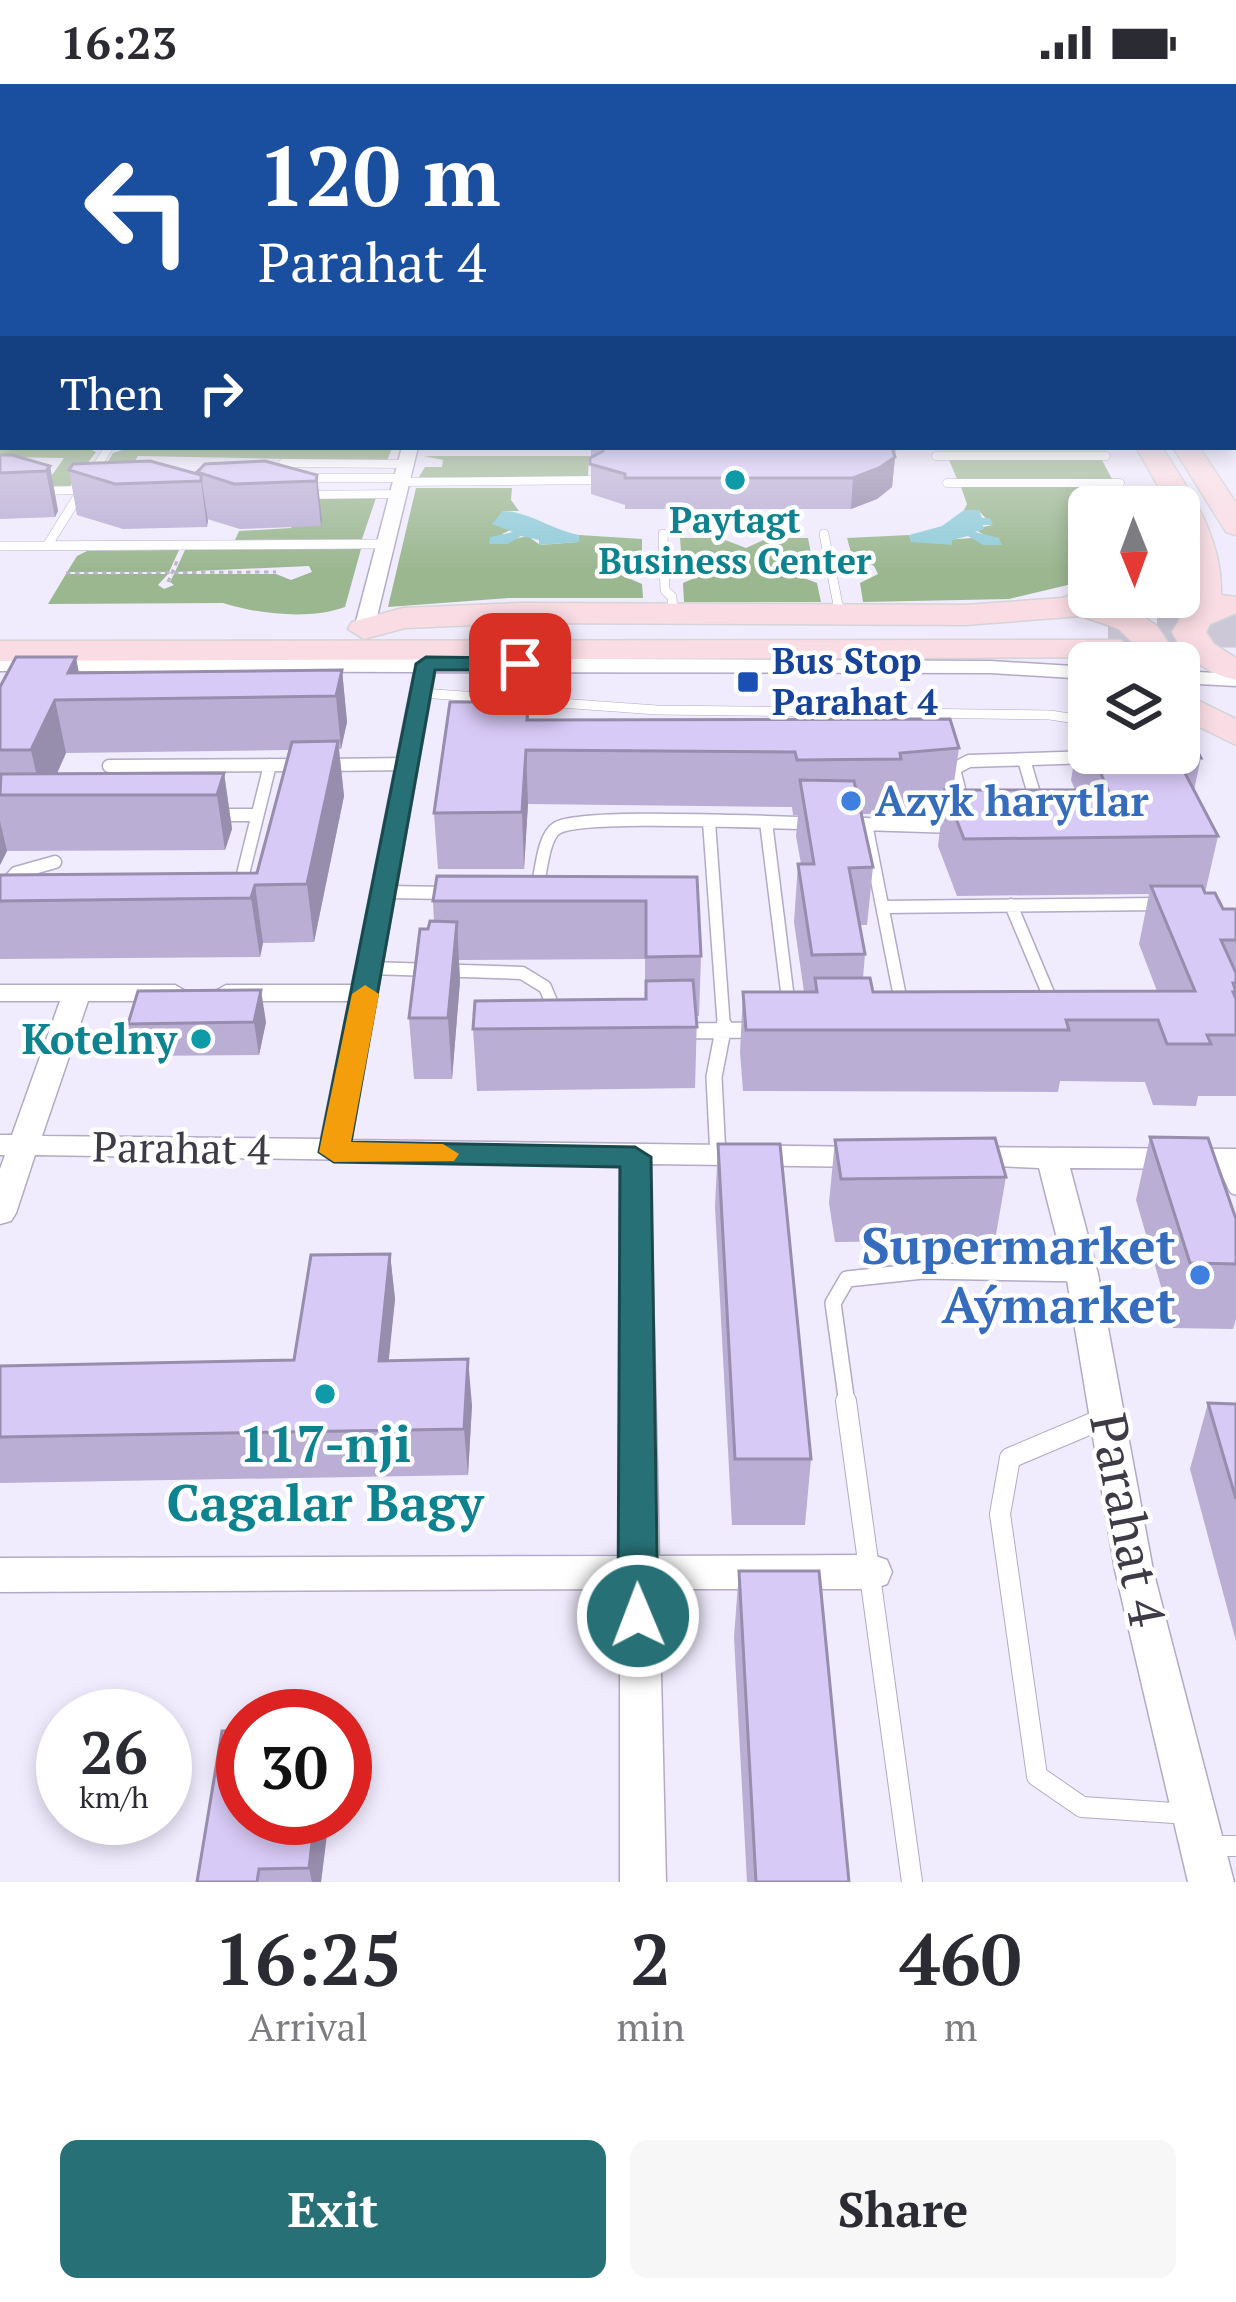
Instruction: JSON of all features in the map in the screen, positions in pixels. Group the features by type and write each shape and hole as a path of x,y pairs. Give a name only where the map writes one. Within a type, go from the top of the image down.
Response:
{"main road":[{"path":"1150,450 1168,486"},
{"path":"1188,450 1232,518"},
{"path":"1200,555 1216,608 1189,632 1194,644 1235,673"},
{"path":"364,629 403,618 965,615 1068,603"},
{"path":"1117,618 1136,626 1150,642"},
{"path":"0,631 364,629 1068,647"},
{"path":"0,651 1068,648"},
{"path":"312,651 424,678 500,651"},
{"path":"1200,714 1236,734"}],"street":[{"path":"364,629 404,473"},
{"path":"0,665 424,678 991,667 1068,673"},
{"path":"1200,676 1235,673"},
{"path":"334,1152 424,678"},
{"path":"0,993 368,981"},
{"name":"Parahat 4","path":"0,1213 14,1145 77,993"},
{"name":"Parahat 4","path":"14,1145 885,1157"},
{"path":"635,1157 644,1882"},
{"path":"933,1157 1052,1157 1232,1168"},
{"name":"Parahat 4","path":"1052,1157 1082,1274 1135,1570 1210,1847"},
{"path":"0,1575 872,1572"}],"lane":[{"path":"47,546 107,450"},
{"path":"936,456 1106,456"},
{"path":"283,463 595,480"},
{"path":"276,478 404,473"},
{"path":"294,495 404,473"},
{"path":"946,483 1120,483"},
{"path":"20,490 99,495"},
{"path":"663,534 665,590 672,597 674,614"},
{"path":"824,534 840,615"},
{"path":"0,546 386,544"},
{"path":"424,678 657,710 1068,718"},
{"path":"846,824 969,828 957,766 969,761 1068,758"},
{"path":"1024,760 1038,805 1029,823"},
{"path":"109,766 410,764"},
{"path":"232,904 270,765"},
{"path":"187,815 257,815"},
{"path":"536,893 550,835 559,826 608,821 826,824"},
{"path":"709,821 724,1030 714,1077 718,1157"},
{"path":"766,822 792,1030"},
{"path":"866,824 905,1027"},
{"path":"0,891 21,868 55,862"},
{"path":"384,892 471,893"},
{"path":"514,893 559,894"},
{"path":"693,895 715,895"},
{"path":"884,907 1186,904"},
{"path":"1012,905 1048,993 1046,1004 1027,1013"},
{"path":"368,981 522,973 545,987 562,1027"},
{"path":"656,1031 770,1030"},
{"path":"912,1882 833,1303 837,1288 847,1279 883,1274 1082,1274"},
{"path":"1107,1417 1010,1458 1000,1514 1037,1776 1082,1807 1210,1847"}],"path":[{"path":"167,582 182,550"},
{"path":"67,573 276,572"}],"green space":[{"path":"0,450 96,452 70,486 0,485 45,485 64,458 0,457"},
{"path":"391,450 387,461 138,456 120,484 92,488 113,453"},
{"path":"424,456 589,456 588,477 419,477 425,467 442,467 443,460"},
{"path":"949,460 1102,460 1112,479 957,479"},
{"path":"1068,486 1068,585 1009,599 863,602 860,583 878,574 874,566 852,556 847,538 909,535 912,542 988,537 974,529 992,525 979,511 964,510 967,504 961,487"},
{"path":"416,488 512,488 511,500 519,511 503,511 493,524 513,529 502,534 509,540 528,536 540,545 578,542 579,535 642,539 642,558 623,567 621,575 642,584 643,598 509,598 388,607"},
{"path":"266,498 376,498 362,539 235,540 239,531 291,528 299,507"},
{"path":"680,538 720,538 746,548 768,538 808,538 813,564 793,574 817,583 821,602 684,602 683,583 704,574 682,565"},
{"path":"361,549 345,607 331,611 284,614 223,603 48,604 66,574 168,574 158,585 164,589 174,585 170,582 174,574 276,574 291,580 312,572 309,566 175,572 185,550"},
{"path":"179,550 169,572 67,572 77,556 87,551"}],"water":[{"path":"964,510 979,510 982,518 990,518 993,525 983,525 984,529 975,532 999,538 1002,545 983,545 968,536 952,540 952,545 912,542 909,535 942,526"},
{"path":"503,511 579,535 579,542 539,545 539,540 521,536 508,544 489,544 490,537 513,532 492,524"}],"building":[{"path":"893,450 895,457 853,478 625,478 625,474 590,464 590,458 603,451"},
{"path":"0,455 50,466 46,471 0,473"},
{"path":"150,461 201,475 201,481 115,484 69,470 73,464"},
{"path":"265,461 317,475 316,481 234,484 197,472 205,464"},
{"path":"16,657 76,657 68,673 342,670 336,696 55,700 31,750 0,750 0,687"},
{"path":"450,702 528,702 527,720 950,719 959,748 900,753 901,759 797,760 795,752 526,750 522,812 434,813"},
{"path":"338,741 307,884 255,885 251,898 0,901 0,875 257,873 292,742"},
{"path":"224,773 217,795 0,795 1,774"},
{"path":"1101,774 1185,774 1218,836 964,839 945,790 1108,790"},
{"path":"800,780 854,781 873,867 849,868 865,954 812,955 798,864 814,864"},
{"path":"437,876 697,877 701,956 646,957 646,901 433,901"},
{"path":"1151,886 1202,886 1205,893 1215,893 1223,909 1236,909 1236,940 1221,940 1236,973 1236,1035 1207,1035 1211,1044 1167,1044 1158,1020 1066,1020 1069,1030 746,1030 743,992 817,992 815,978 870,978 873,992 1195,991"},
{"path":"430,921 457,922 448,1018 409,1018 420,929 428,929"},
{"path":"693,980 697,1027 473,1029 475,1001 646,999 646,981"},
{"path":"261,990 254,1022 128,1024 138,991"},
{"path":"1150,1137 1208,1138 1236,1219 1236,1264 1190,1263"},
{"path":"995,1138 1006,1177 841,1179 835,1140"},
{"path":"718,1144 780,1144 811,1459 735,1459"},
{"path":"390,1254 379,1361 468,1359 464,1429 0,1437 0,1366 294,1360 311,1255"},
{"path":"1208,1403 1236,1404 1236,1499"},
{"path":"739,1571 819,1571 849,1882 756,1882"},
{"path":"216,1767 216,1845 312,1845 309,1868 259,1869 257,1882 197,1882"}],"tunnel":[{"path":"1108,631 1236,631"}],"slow traffic":[{"path":"365,994 334,1152 443,1154"}],"place":[{"name":"Paytagt Business Center","path":"735,480"},
{"name":"Bus Stop Parahat 4","path":"748,682"},
{"name":"Azyk harytlar","path":"851,801"},
{"name":"Kotelny","path":"201,1039"},
{"name":"Supermarket Aýmarket","path":"1200,1275"},
{"name":"117-nji Cagalar Bagy","path":"325,1394"}],"route":[{"path":"520,664 426,664 334,1152 635,1157 638,1616"}]}
